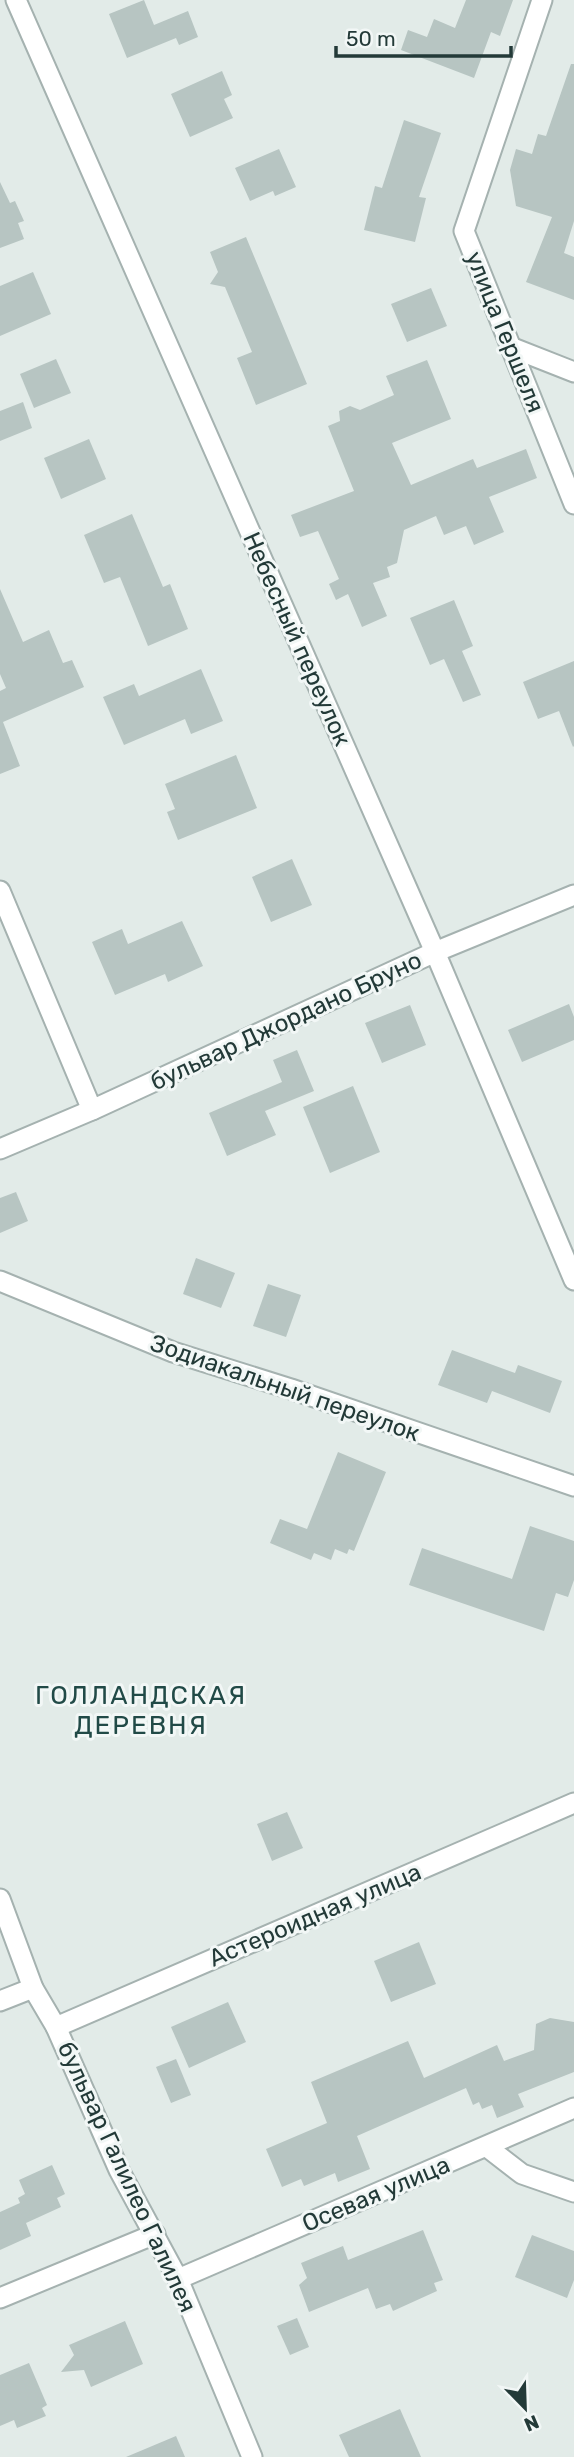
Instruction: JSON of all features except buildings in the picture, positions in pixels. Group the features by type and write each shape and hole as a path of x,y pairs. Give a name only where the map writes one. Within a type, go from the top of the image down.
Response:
{"street":[{"name":"Небесный переулок","path":"16,0 435,952 574,1280"},
{"name":"улица Гершеля","path":"542,0 464,230 574,504"},
{"path":"513,348 574,372"},
{"path":"0,891 92,1110"},
{"name":"бульвар Джордано Бруно","path":"0,1149 92,1110 435,952 574,895"},
{"name":"Зодиакальный переулок","path":"0,1281 173,1352 291,1389 574,1486"},
{"name":"Астероидная улица","path":"56,2027 574,1803"},
{"name":"бульвар Галилео Галилея","path":"0,1899 33,1987 56,2027 119,2170 178,2279 252,2457"},
{"path":"0,2001 33,1987"},
{"name":"Осевая улица","path":"178,2279 574,2108"},
{"path":"487,2147 522,2174 574,2192"},
{"path":"0,2298 155,2234"}],"district":[{"name":"ГОЛЛАНДСКАЯ ДЕРЕВНЯ","path":"141,1710"}]}
